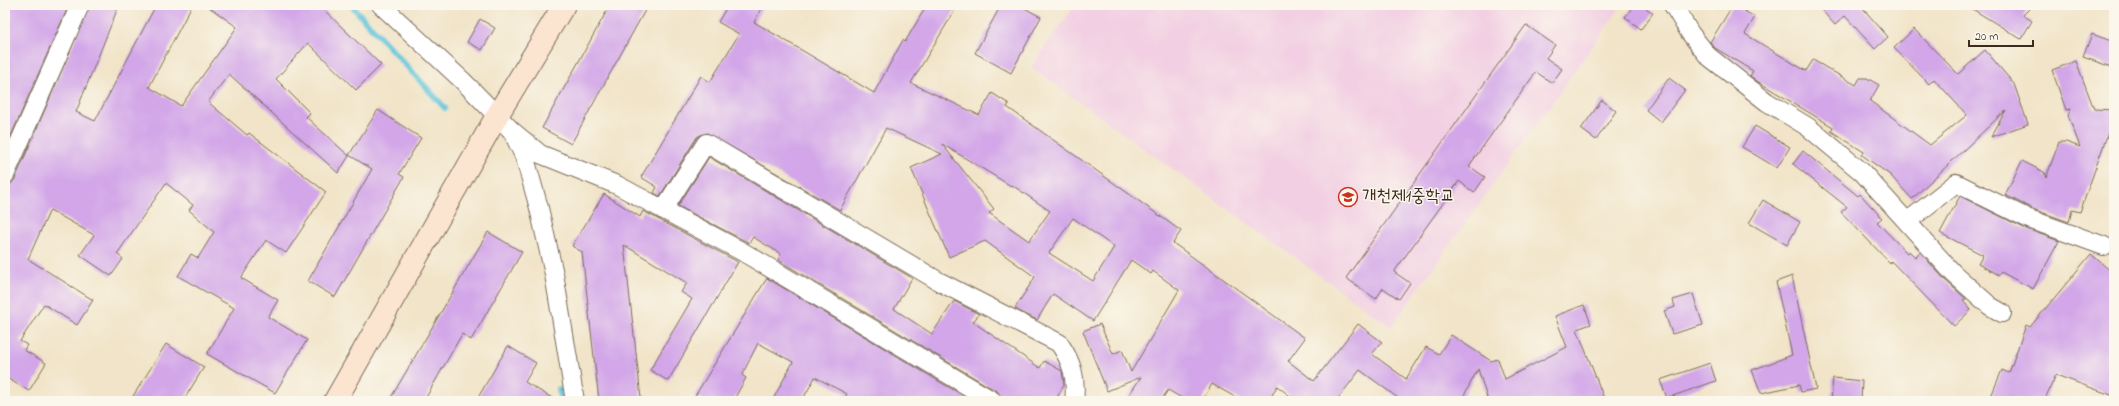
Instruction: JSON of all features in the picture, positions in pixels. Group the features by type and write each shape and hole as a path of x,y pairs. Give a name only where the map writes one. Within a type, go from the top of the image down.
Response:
{"main road":[{"path":"335,401 498,114 564,5"}],"street":[{"path":"5,175 80,5"},
{"path":"381,5 498,114 512,131 540,154 617,186 743,252 993,401"},
{"path":"1673,5 1690,33 1708,56 1767,102 1808,127 1862,172 1954,273 1990,306 2002,313"},
{"path":"512,131 524,158 539,208 554,274 575,401"},
{"path":"663,210 706,143 940,282 1059,343 1069,358 1074,372 1074,401"},
{"path":"1908,221 1956,183 2029,219 2104,246"}],"shaded area":[{"name":"개천제1중학교","path":"1075,5 1622,5 1391,327 1031,67"}],"building":[{"path":"5,5 69,5 5,149"},
{"path":"90,5 119,5 76,112 95,121 156,5 192,5 149,87 181,106 237,27 206,5 319,5 381,65 356,90 308,43 276,79 310,113 306,117 349,156 338,173 229,74 208,102 247,135 249,133 326,192 286,253 266,240 241,278 278,300 268,317 307,340 275,393 207,354 234,308 178,276 191,254 198,258 214,232 189,210 193,205 166,183 117,254 123,259 111,276 80,255 94,235 50,210 28,259 93,300 77,325 44,304 20,341 27,345 24,350 46,363 29,391 5,377 5,185 11,184 15,179"},
{"path":"610,5 648,5 571,144 542,128"},
{"path":"728,5 764,5 754,22 874,93 903,40 905,42 927,5 958,5 911,83 979,115 992,93 1009,104 1007,107 1181,231 1173,243 1305,338 1288,361 1314,381 1358,324 1382,342 1372,354 1406,379 1426,347 1439,354 1451,335 1491,361 1498,359 1505,379 1567,347 1555,316 1584,305 1591,324 1577,329 1605,401 1488,401 1478,369 1461,401 1402,401 1360,370 1336,401 1297,401 1277,386 1269,401 1242,401 1212,384 1202,401 1187,401 1168,390 1161,401 1125,401 1141,377 1107,391 1083,331 1100,324 1113,354 1122,350 1131,372 1179,290 1153,271 1151,274 1131,260 1093,321 1053,294 1037,320 1019,311 1015,308 1035,277 985,241 949,257 911,168 942,154 886,128 840,210 707,133 697,137 660,196 654,193 657,187 641,177 701,76 710,82 739,34 718,22","holes":["942,144 1011,186 1012,185 1050,211 1029,241 989,213 994,209","1073,218 1114,247 1093,281 1049,253"]},
{"path":"1001,5 1019,5 1041,17 1011,73 975,53"},
{"path":"1634,5 1642,5 1653,13 1641,29 1625,17"},
{"path":"1733,5 1755,17 1745,34 1806,71 1813,60 1856,85 1860,78 1867,78 1879,85 1870,101 1930,145 1967,115 1934,79 1929,84 1894,48 1914,29 1958,74 1985,50 2014,84 2028,124 1991,137 2006,110 1912,199 1890,175 1862,155 1864,152 1831,131 1833,127 1757,81 1750,76 1753,71 1715,48 1710,42"},
{"path":"1817,5 1860,5 1888,37 1875,49 1845,16 1835,25"},
{"path":"1966,5 2033,5 2023,15 2032,21 2021,39"},
{"path":"480,19 495,28 482,50 467,42"},
{"path":"1526,25 1555,45 1546,58 1562,69 1552,83 1536,72 1469,166 1485,177 1474,193 1459,181 1394,272 1410,283 1399,299 1383,288 1376,299 1346,278"},
{"path":"2092,34 2114,42 2114,68 2083,57"},
{"path":"2076,61 2094,109 2114,110 2114,134 2108,133 2080,212 2072,210 2069,222 2033,209 2005,195 2022,161 2044,172 2046,178 2059,142 2066,142 2080,147 2068,115 2071,109 2066,110 2052,70"},
{"path":"1669,78 1685,90 1661,122 1646,110"},
{"path":"1602,100 1616,111 1596,140 1581,129"},
{"path":"378,110 421,138 399,174 404,177 335,297 308,281 372,169 349,155"},
{"path":"1755,126 1790,147 1777,168 1742,147"},
{"path":"1803,151 1858,196 1860,194 1882,218 1877,222 1907,253 1909,251 1915,257 1920,252 1945,280 1966,299 1963,301 1971,310 1954,326 1841,212 1847,207 1793,164"},
{"path":"709,157 912,278 894,309 932,334 954,301 979,314 973,322 1040,368 1044,361 1062,371 1064,385 1055,401 1003,401 998,392 778,260 781,254 753,237 749,243 678,206"},
{"path":"604,194 640,217 643,211 738,262 668,381 650,370 692,299 681,292 687,283 624,245 641,398 599,401 582,252 572,246"},
{"path":"1960,196 2024,228 2059,241 2033,289 2001,272 1999,275 1978,264 1983,255 1940,233"},
{"path":"1763,200 1800,222 1787,245 1749,223"},
{"path":"488,232 522,252 471,340 462,334 424,401 389,401"},
{"path":"2091,254 2114,274 2114,396 2056,375 2044,401 1989,401 2002,370 2009,373 2026,325 2030,327"},
{"path":"1792,276 1816,389 1801,392 1799,385 1761,393 1752,370 1792,355 1776,282"},
{"path":"767,278 972,401 843,401 847,394 815,377 802,401 772,401 793,362 758,343 742,375 746,378 733,401 704,401 695,396"},
{"path":"1693,294 1703,325 1672,334 1664,311 1675,307 1673,300"},
{"path":"166,344 204,367 183,401 130,401"},
{"path":"508,346 536,363 525,382 557,401 476,401"},
{"path":"1710,363 1716,381 1667,398 1660,380"},
{"path":"1833,378 1862,381 1861,401 1831,401"}],"waterway":[{"path":"351,5 445,108"},
{"path":"559,389 561,401"}],"place":[{"name":"개천제1중학교","path":"1348,197"}]}
